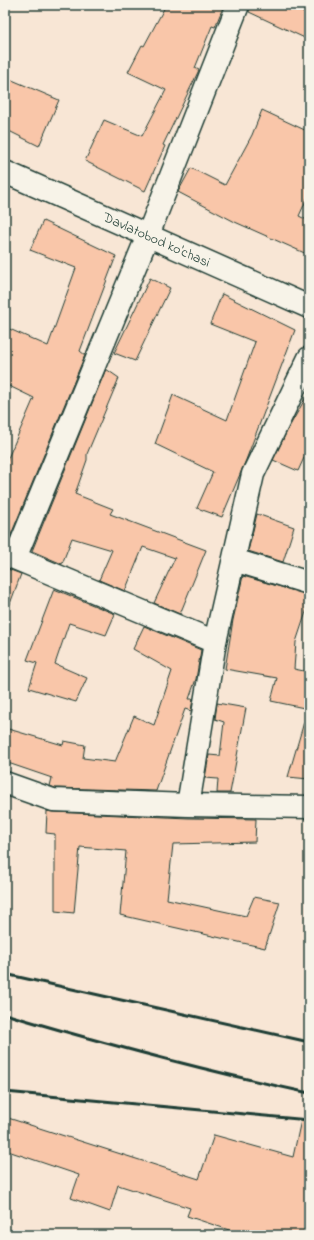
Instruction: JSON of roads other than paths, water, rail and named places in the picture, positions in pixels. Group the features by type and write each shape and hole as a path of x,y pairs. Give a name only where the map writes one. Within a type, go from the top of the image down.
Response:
{"street":[{"path":"215,642 10,556 148,235 238,5"},
{"name":"Davlatobod ko'chasi","path":"5,172 309,307"},
{"path":"188,805 215,642 253,474 309,358"},
{"path":"234,560 309,583"},
{"path":"5,783 53,800 188,805 309,807"}],"railway":[{"path":"5,974 309,1042"},
{"path":"5,1014 156,1056 233,1076 309,1093"},
{"path":"5,1092 309,1120"}]}
